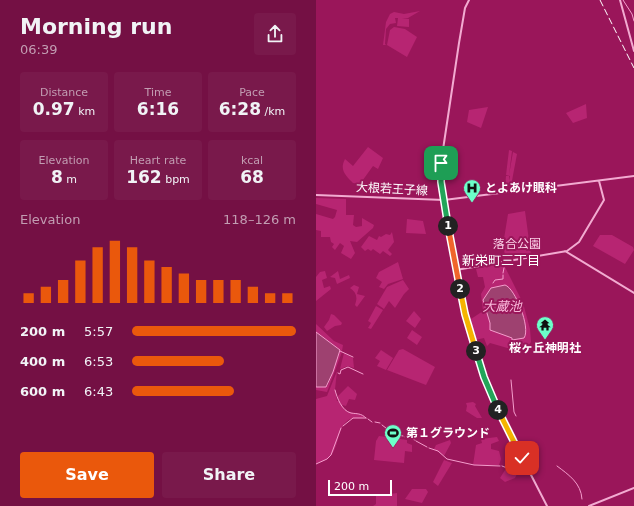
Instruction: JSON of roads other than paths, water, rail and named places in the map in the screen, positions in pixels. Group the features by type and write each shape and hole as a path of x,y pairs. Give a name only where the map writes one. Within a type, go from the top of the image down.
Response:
{"street":[{"path":"469,0 465,8 441,163 444,200 465,314 484,377 495,405 547,506"},
{"path":"620,0 634,51"},
{"name":"大根若王子線","path":"316,195 444,200 634,176"},
{"path":"456,270 565,251 580,242 604,200 599,181"},
{"path":"565,251 634,292"},
{"path":"589,506 634,488"}],"water":[{"name":"大蔵池","path":"505,285 513,293 521,309 526,333 524,338 512,340 512,338 490,330 490,323 483,300 491,288"},
{"path":"316,332 340,350 333,372 326,387 316,387"}],"waterway":[{"path":"623,0 632,14 634,21"},
{"path":"503,273 504,268"},
{"path":"493,283 495,280 503,279 503,275"},
{"path":"340,351 353,357"},
{"path":"338,373 340,374 341,370 348,367 363,374"},
{"path":"511,380 514,412 516,416"},
{"path":"335,390 345,410 351,413 361,414 366,418"},
{"path":"343,426 353,418 366,418"},
{"path":"368,419 372,422"},
{"path":"375,422 380,423"},
{"path":"382,425 395,435"},
{"path":"316,464 327,459 331,455 341,428"},
{"path":"398,435 403,436"},
{"path":"405,437 415,440"},
{"path":"416,441 427,447"},
{"path":"429,448 438,451 447,459 474,465 500,466"},
{"path":"502,466 507,468"},
{"path":"557,466 574,480 579,488 582,499"},
{"path":"508,469 518,473"}],"railway":[{"path":"600,0 634,68"}],"place":[{"name":"とよあけ眼科","path":"472,203"},
{"name":"桜ヶ丘神明社","path":"545,340"},
{"name":"第１グラウンド","path":"393,448"}],"district":[{"name":"新栄町三丁目","path":"501,260"}],"park label":[{"name":"落合公園","path":"517,244"}]}
